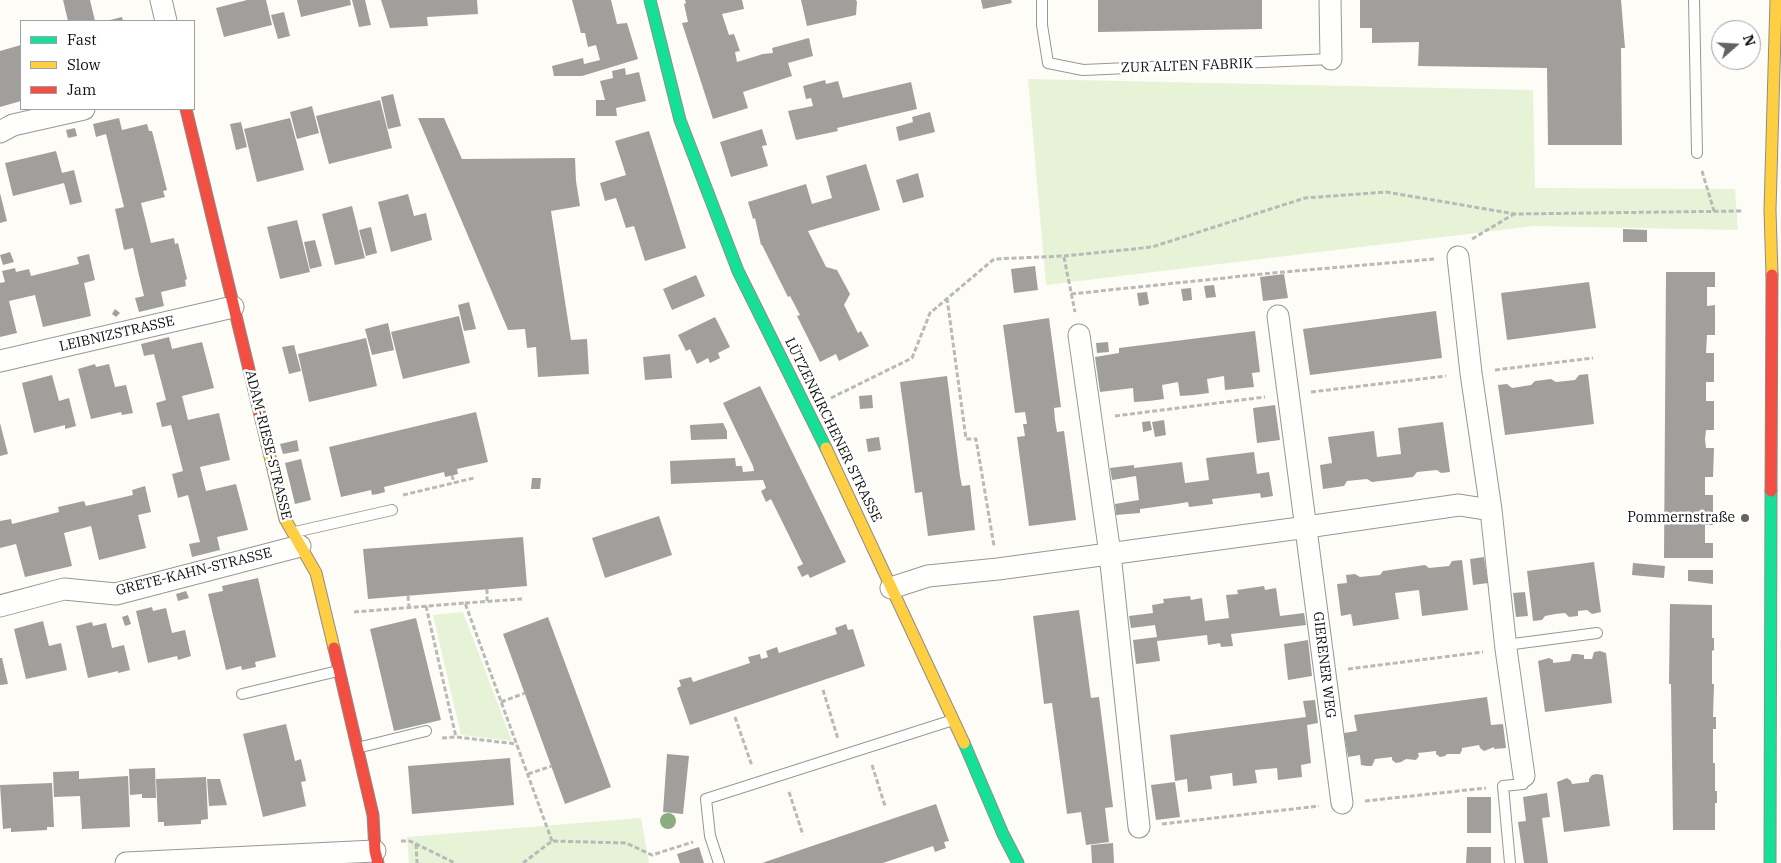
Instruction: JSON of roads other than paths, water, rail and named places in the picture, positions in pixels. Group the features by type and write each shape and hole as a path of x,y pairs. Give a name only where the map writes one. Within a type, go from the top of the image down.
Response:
{"street":[{"path":"161,0 166,20"},
{"name":"LÜTZENKIRCHENER STRASSE","path":"650,0 680,120 727,245 745,287 883,567 891,588 954,719 1003,834 1018,863"},
{"name":"ZUR ALTEN FABRIK","path":"1330,0 1331,59"},
{"path":"1770,863 1776,756 1776,277 1770,210 1776,0"},
{"path":"0,132 13,125 80,110"},
{"name":"ADAM-RIESE-STRASSE","path":"186,110 285,519 316,573 373,815 376,857"},
{"path":"1458,258 1471,373 1491,510 1506,647 1524,776"},
{"name":"LEIBNIZSTRASSE","path":"0,361 233,307"},
{"name":"GIERENER WEG","path":"1278,316 1342,803"},
{"path":"1079,335 1110,554 1138,827"},
{"path":"891,588 928,576 998,569 1307,528 1459,505 1491,510"},
{"name":"GRETE-KAHN-STRASSE","path":"0,606 64,589 116,594 296,539"},
{"path":"126,863 376,857"}],"lane":[{"name":"ZUR ALTEN FABRIK","path":"1042,0 1042,25 1048,63 1066,67 1083,70 1331,59"},
{"path":"1694,0 1697,153"},
{"path":"296,539 392,510"},
{"path":"1506,647 1597,633"},
{"path":"242,694 339,671"},
{"path":"720,863 710,836 706,799 954,719"},
{"path":"356,748 426,732"},
{"path":"1510,863 1503,786 1523,784 1524,776"}],"place":[{"name":"Pommernstraße","path":"1745,518"}]}
